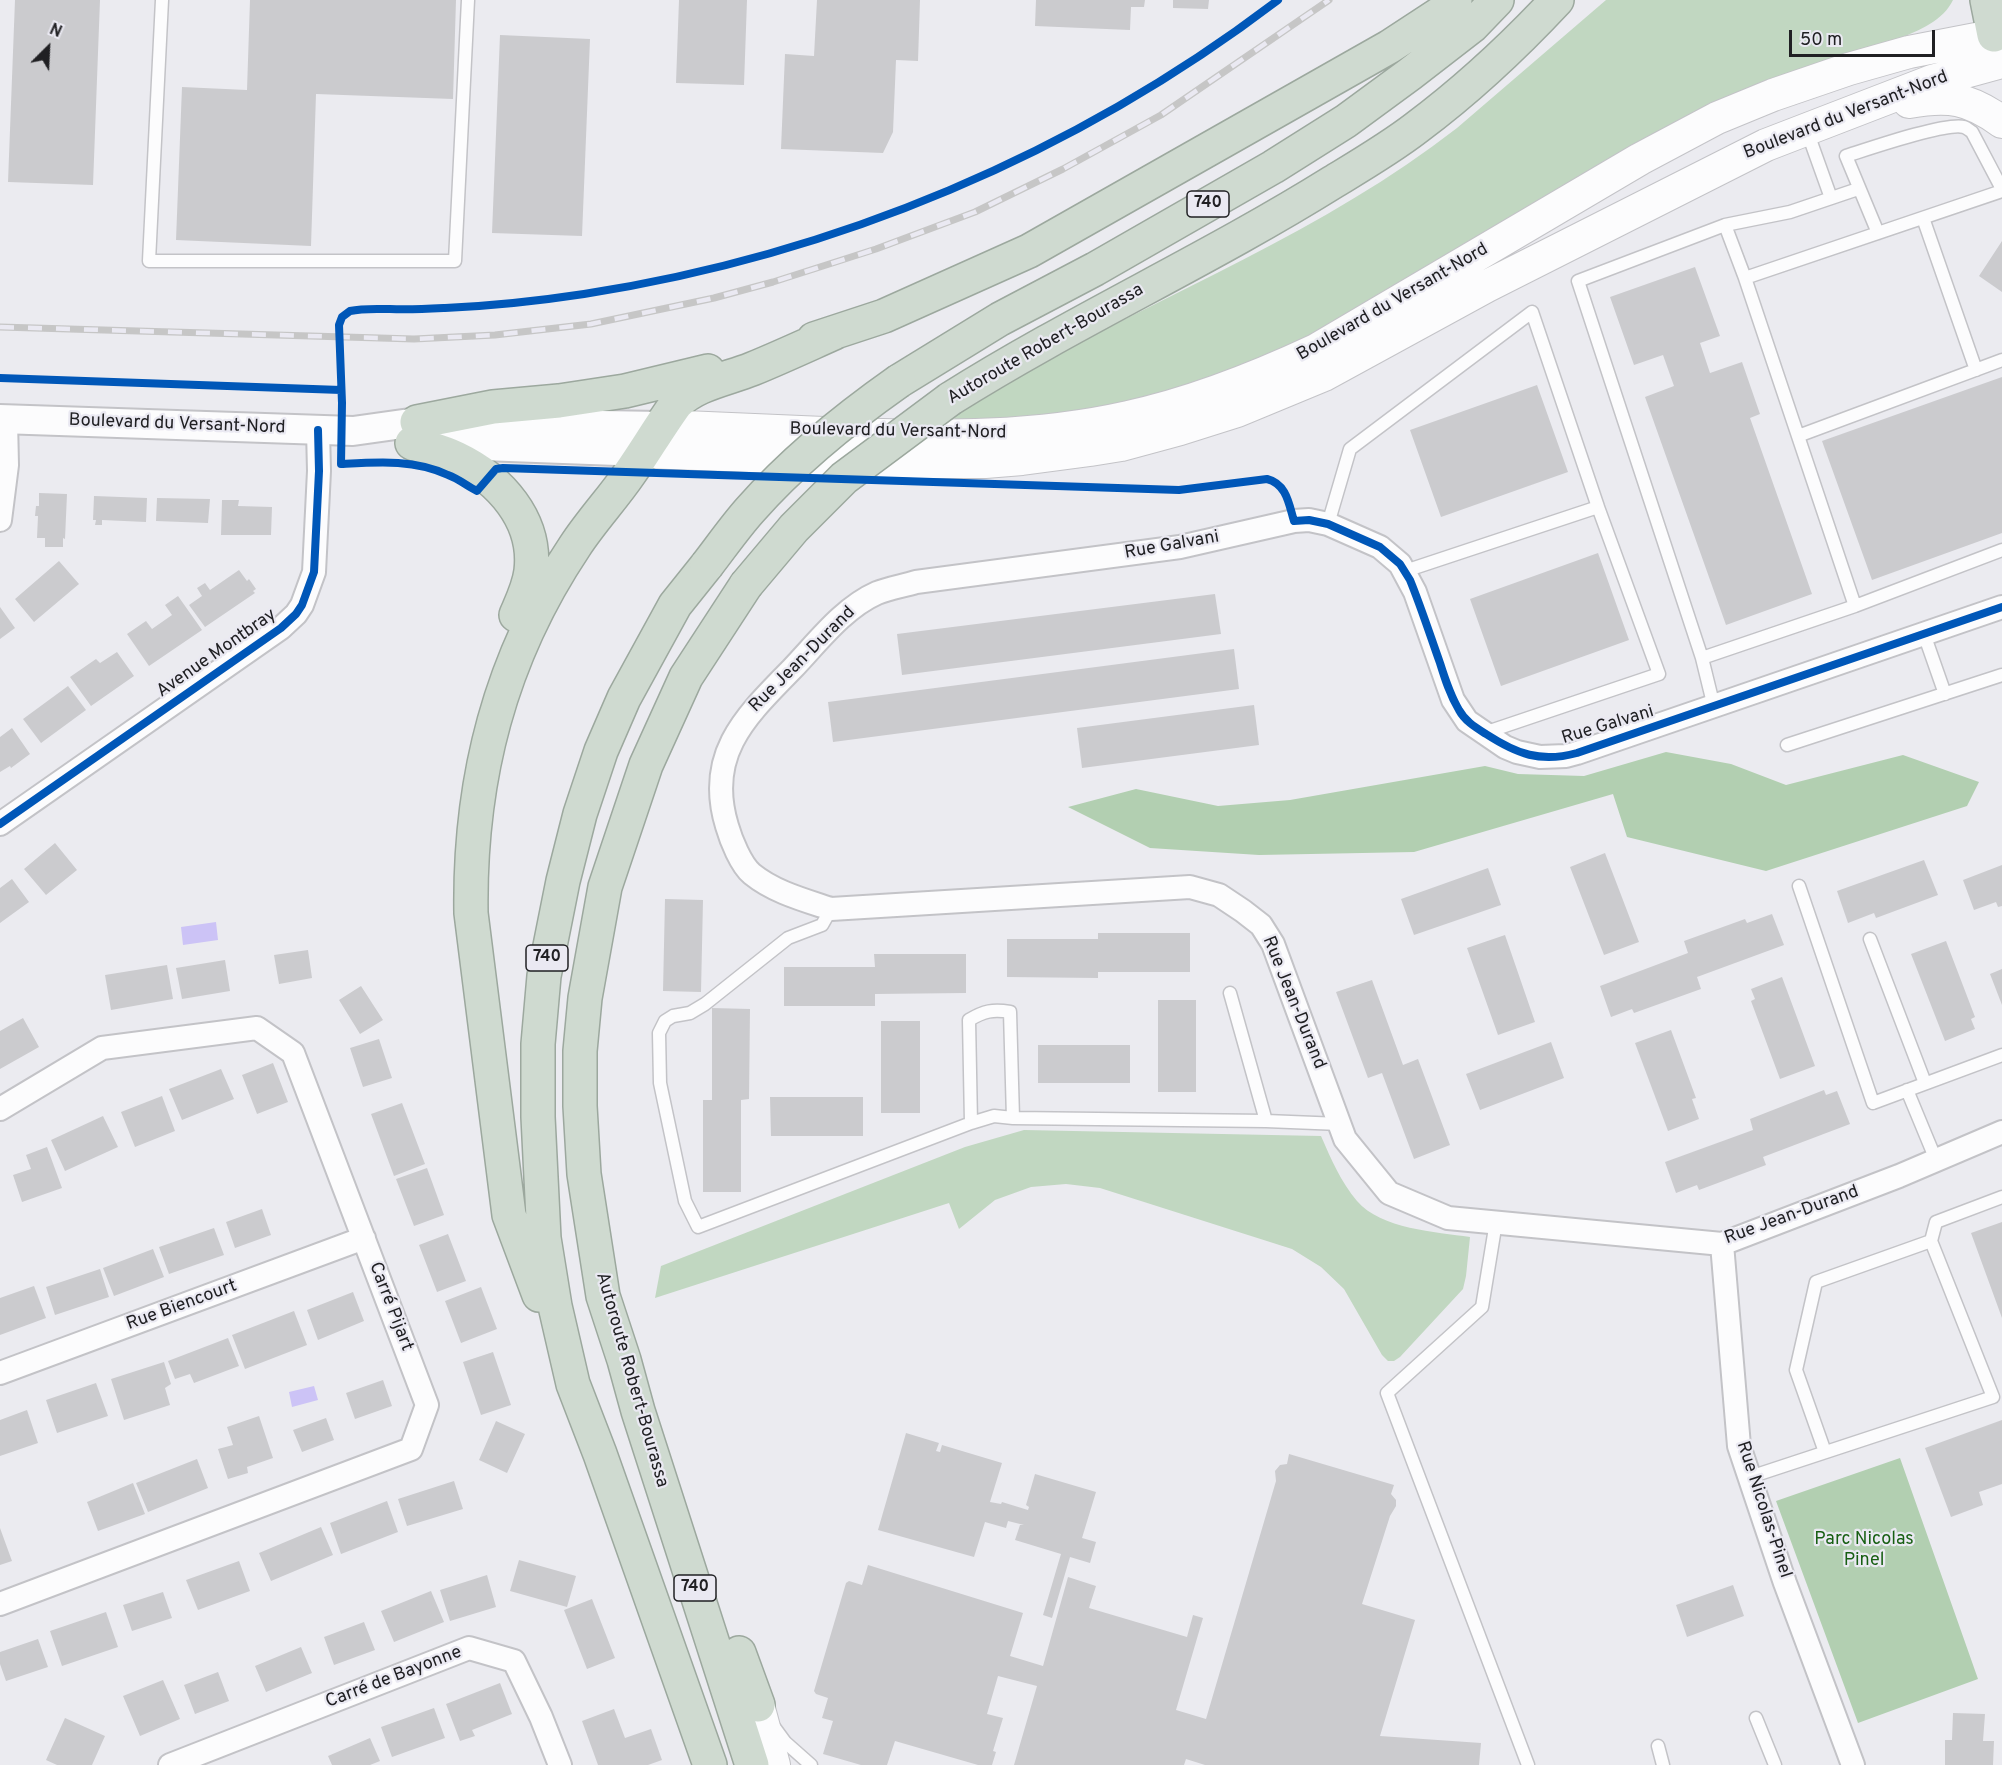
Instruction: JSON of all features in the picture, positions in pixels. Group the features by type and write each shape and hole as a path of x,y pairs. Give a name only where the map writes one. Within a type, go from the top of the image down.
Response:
{"highway":[{"path":"414,433 493,407 589,397 655,385 834,333 884,316 1029,251 1389,47 1441,13 1455,0"},
{"name":"740","path":"710,1765 573,1384 555,1306 544,1238 538,1116 538,1044 544,976 563,881 580,814 624,698 675,605 749,511 799,460 847,418 900,381 1000,319 1114,258 1273,167 1346,122 1472,26 1497,0"},
{"name":"Autoroute Robert-Bourassa","path":"752,1765 603,1296 584,1174 580,1051 585,998 605,887 646,765 686,677 746,585 794,528 844,478 950,399 1008,362 1280,215 1418,127 1518,42 1557,0"},
{"path":"1418,127 1584,0"},
{"path":"1987,0 2000,52"},
{"path":"479,784 495,716 524,635 574,547 653,440 676,404 690,393 834,333"},
{"path":"414,433 493,483 513,503 529,536 532,560 528,584 502,649 482,713 479,784 472,844 471,913 508,1215 573,1384"},
{"path":"638,1411 697,1540 758,1705"},
{"path":"688,1706 690,1765"}],"main road":[{"name":"Boulevard du Versant-Nord","path":"653,440 955,436 1041,431 1100,423 1157,410 1258,375 1316,350 1640,159 1717,118 1773,95 1849,69 1910,52 2000,52"},
{"name":"Boulevard du Versant-Nord","path":"653,440 923,462 985,462 1044,457 1121,445 1180,429 1237,411 1324,375 1592,232 1730,162 1806,128 1932,81 2000,52"},
{"path":"1843,114 1930,98 1943,98 1971,103 2002,122"},
{"path":"758,1705 774,1765"}],"street":[{"name":"Boulevard du Versant-Nord","path":"3,420 653,440"},
{"path":"0,520 7,465 3,420"},
{"name":"Avenue Montbray","path":"0,824 281,628 296,614 311,584 315,560 319,471 318,430"},
{"name":"Rue Galvani","path":"877,593 916,582 1180,547 1294,521 1309,520 1328,524 1380,547 1394,557 1406,571 1453,700 1467,721 1505,747 1540,758 1566,756 2002,607"},
{"name":"Rue Jean-Durand","path":"877,593 849,610 750,712 735,735 721,769 721,806 731,842 751,873 788,894 831,909 1190,887 1220,895 1261,925 1273,944 1345,1139 1389,1192 1448,1218 1722,1244 2002,1132"},
{"name":"Carré Pijart","path":"0,1109 102,1048 257,1028 293,1053 427,1405 411,1449 0,1604"},
{"name":"Rue Biencourt","path":"0,1373 364,1238"},
{"name":"Rue Nicolas-Pinel","path":"1722,1244 1739,1446 1785,1583 1853,1765"},
{"name":"Carré de Bayonne","path":"170,1765 469,1648 514,1661 541,1717 560,1765"}],"lane":[{"path":"162,0 149,261 455,261 468,0"},
{"path":"1745,278 1923,218 2002,190 1972,132 1964,127 1948,127 1846,156 1878,233"},
{"path":"1806,128 1831,198"},
{"path":"1714,707 1702,658 1578,281 1725,225 1790,212 1858,189"},
{"path":"1923,218 1976,370"},
{"path":"1725,225 1745,278 1855,606"},
{"path":"1328,524 1350,449 1532,312 1598,507 1659,674 1484,733"},
{"path":"1798,436 2002,360"},
{"path":"1406,571 1598,507"},
{"path":"1702,658 1855,606 2002,550"},
{"path":"1924,634 1945,694"},
{"path":"1787,745 2002,675"},
{"path":"1799,886 1873,1102 2002,1055"},
{"path":"831,909 822,926 788,938 705,1004 690,1013 673,1016 665,1021 659,1033 660,1083 685,1201 698,1227 970,1123 994,1116 1340,1124"},
{"path":"1870,939 1925,1083"},
{"path":"1230,993 1266,1121"},
{"path":"970,1123 969,1020 981,1012 995,1009 1010,1012 1013,1118"},
{"path":"1907,1090 1936,1160"},
{"path":"1750,1477 1994,1398 1932,1241 1936,1222 2002,1197"},
{"path":"1496,1222 1482,1307 1387,1393 1528,1765"},
{"path":"1825,1452 1796,1370 1816,1282 1932,1241"},
{"path":"758,1705 785,1742 811,1765"},
{"path":"1756,1718 1775,1765"},
{"path":"1658,1746 1664,1765"}],"green space":[{"path":"1606,0 1953,0 1943,14 1922,28 1266,357 1207,380 1117,405 1043,416 955,422 954,416 1023,373 1245,259 1354,198 1406,165 1457,128"},
{"path":"1666,752 1731,764 1786,785 1903,755 1979,782 1967,806 1766,871 1627,837 1613,794 1414,852 1259,855 1150,848 1068,807 1136,789 1218,806 1290,800 1485,766 1518,774 1584,776"},
{"path":"1024,1130 1321,1136 1346,1186 1367,1210 1380,1218 1410,1228 1470,1237 1463,1289 1400,1357 1394,1361 1388,1361 1382,1355 1344,1289 1321,1267 1292,1249 1100,1188 1066,1184 1031,1187 995,1200 959,1229 949,1203 655,1298 661,1266 965,1147"},
{"name":"Parc Nicolas Pinel","path":"1900,1458 1978,1679 1858,1723 1776,1501"}],"shaded area":[{"path":"216,922 218,940 183,945 181,927"},
{"path":"314,1386 318,1400 292,1407 289,1392"}],"building":[{"path":"15,0 100,0 93,185 8,182"},
{"path":"250,0 456,0 453,99 316,94 311,246 176,240 182,87 247,90"},
{"path":"679,0 747,0 744,85 676,83"},
{"path":"817,0 920,0 918,61 896,60 893,132 883,153 781,149 785,54 814,56"},
{"path":"1036,0 1145,0 1144,7 1131,7 1130,30 1035,26"},
{"path":"1173,0 1209,0 1208,9 1173,8"},
{"path":"500,35 590,39 582,236 492,233"},
{"path":"2002,241 2002,292 1979,276"},
{"path":"1695,267 1720,336 1700,343 1710,373 1742,362 1760,414 1750,418 1812,594 1726,625 1645,397 1674,386 1663,355 1634,365 1610,297"},
{"path":"2002,377 2002,533 1872,580 1822,441"},
{"path":"1537,385 1568,472 1441,517 1410,430"},
{"path":"39,493 67,494 63,547 45,547 45,538 37,538 38,516 35,516 36,506 39,506"},
{"path":"94,496 147,498 146,522 102,520 102,525 95,525 96,520 93,520"},
{"path":"157,498 210,499 208,523 156,521"},
{"path":"222,500 239,500 238,506 272,507 271,535 221,535"},
{"path":"1598,553 1629,640 1501,686 1470,599"},
{"path":"59,561 79,584 34,622 15,599"},
{"path":"239,570 256,589 253,591 255,593 205,627 189,605 202,596 197,588 205,583 210,590"},
{"path":"1215,594 1221,634 902,675 897,634"},
{"path":"178,596 202,630 149,666 127,634 146,621 152,629 172,615 165,605"},
{"path":"0,607 15,628 0,639"},
{"path":"1234,649 1239,689 833,742 828,702"},
{"path":"117,652 134,676 91,706 70,677 96,659 100,663"},
{"path":"68,686 86,710 41,743 23,719"},
{"path":"1254,705 1259,745 1082,768 1077,728"},
{"path":"12,728 30,754 11,768 10,766 0,772 0,737"},
{"path":"55,843 77,870 46,895 24,869"},
{"path":"1605,853 1639,942 1604,955 1570,867"},
{"path":"1924,860 1938,895 1876,918 1874,913 1848,923 1837,891"},
{"path":"2002,865 2002,906 1998,907 1996,902 1974,910 1963,880"},
{"path":"1488,868 1501,905 1414,935 1401,899"},
{"path":"12,879 29,902 0,923 0,888"},
{"path":"665,899 703,900 701,992 663,991"},
{"path":"1772,914 1784,945 1697,977 1701,989 1634,1013 1632,1009 1611,1017 1600,986 1688,953 1684,941 1745,919 1747,923"},
{"path":"1098,933 1190,933 1190,972 1098,972 1098,978 1007,977 1007,939 1098,939"},
{"path":"1505,935 1535,1022 1498,1035 1467,948"},
{"path":"1946,941 1975,1017 1971,1019 1975,1029 1945,1041 1911,954"},
{"path":"308,950 312,978 279,984 274,955"},
{"path":"874,954 966,954 966,993 875,994 875,1006 784,1006 784,967 875,967"},
{"path":"225,960 230,991 182,999 176,968"},
{"path":"167,965 173,999 111,1010 105,975"},
{"path":"2002,969 2002,1005 1990,974"},
{"path":"1782,977 1815,1066 1780,1079 1751,1001 1755,999 1751,989"},
{"path":"1372,980 1403,1065 1418,1059 1450,1145 1414,1159 1382,1073 1368,1078 1336,992"},
{"path":"361,986 383,1020 360,1034 339,1000"},
{"path":"1158,1000 1196,1000 1196,1092 1158,1092"},
{"path":"712,1008 750,1009 749,1099 741,1100 741,1192 703,1192 703,1100 712,1100"},
{"path":"23,1018 39,1047 0,1069 0,1031"},
{"path":"881,1021 920,1021 920,1113 881,1113"},
{"path":"1671,1030 1696,1098 1692,1099 1699,1119 1668,1131 1635,1043"},
{"path":"379,1039 392,1078 363,1087 350,1048"},
{"path":"1551,1042 1564,1078 1480,1110 1466,1074"},
{"path":"1038,1045 1130,1045 1130,1083 1038,1083"},
{"path":"273,1063 288,1102 257,1114 242,1075"},
{"path":"221,1069 234,1099 182,1120 169,1089"},
{"path":"1824,1090 1826,1095 1837,1091 1850,1124 1763,1157 1766,1165 1699,1190 1697,1185 1676,1193 1665,1162 1753,1130 1750,1119"},
{"path":"162,1096 175,1131 135,1147 121,1112"},
{"path":"770,1097 863,1097 863,1136 771,1136"},
{"path":"402,1103 425,1164 394,1176 371,1114"},
{"path":"103,1116 118,1147 65,1171 51,1140"},
{"path":"47,1147 62,1188 22,1202 13,1175 31,1169 26,1155"},
{"path":"427,1168 444,1215 414,1226 396,1179"},
{"path":"262,1209 271,1235 235,1248 226,1222"},
{"path":"2002,1222 2002,1318 1971,1233"},
{"path":"214,1228 224,1255 169,1274 159,1247"},
{"path":"448,1234 466,1281 437,1292 419,1245"},
{"path":"153,1249 164,1277 114,1296 103,1268"},
{"path":"100,1269 109,1297 55,1315 46,1287"},
{"path":"34,1286 46,1318 0,1335 0,1298"},
{"path":"481,1287 497,1329 461,1343 445,1301"},
{"path":"353,1292 364,1321 318,1340 307,1310"},
{"path":"294,1311 307,1345 245,1369 232,1335"},
{"path":"228,1338 239,1366 194,1383 190,1374 175,1379 168,1361"},
{"path":"493,1352 511,1405 481,1415 463,1362"},
{"path":"164,1362 171,1384 165,1388 170,1405 124,1420 111,1379"},
{"path":"383,1380 392,1406 355,1419 346,1393"},
{"path":"96,1383 108,1416 57,1433 46,1400"},
{"path":"27,1410 38,1443 0,1456 0,1420"},
{"path":"259,1416 273,1458 247,1467 248,1473 228,1479 218,1449 233,1445 227,1427"},
{"path":"326,1418 334,1440 302,1452 293,1430"},
{"path":"2002,1420 2002,1484 1979,1492 1983,1505 1951,1517 1925,1448"},
{"path":"496,1421 525,1434 507,1473 479,1460"},
{"path":"906,1433 939,1443 936,1451 940,1452 942,1445 1002,1463 990,1502 1001,1504 1002,1502 1028,1510 1029,1507 1026,1505 1035,1474 1096,1492 1082,1538 1096,1542 1090,1563 1070,1557 1052,1618 1043,1615 1061,1554 1015,1540 1020,1525 1024,1525 1008,1521 1006,1528 985,1522 974,1557 878,1530"},
{"path":"1289,1454 1394,1485 1391,1494 1396,1500 1396,1506 1390,1516 1362,1604 1415,1620 1380,1736 1481,1743 1479,1765 1205,1765 1186,1759 1184,1765 1014,1765 1037,1686 998,1676 987,1714 1003,1718 993,1751 996,1752 992,1765 978,1765 895,1741 887,1765 861,1765 823,1754 833,1721 822,1718 828,1698 814,1691 846,1583 849,1581 862,1585 868,1565 1023,1613 1010,1656 1043,1666 1068,1577 1096,1586 1089,1608 1187,1637 1193,1615 1203,1618 1176,1710 1206,1719 1276,1481 1275,1471 1280,1465 1287,1464"},
{"path":"197,1459 208,1488 148,1512 136,1483"},
{"path":"454,1481 463,1509 407,1526 398,1499"},
{"path":"133,1483 145,1514 98,1531 87,1502"},
{"path":"387,1501 398,1532 341,1554 330,1523"},
{"path":"321,1527 333,1555 271,1581 259,1553"},
{"path":"0,1528 12,1561 0,1565"},
{"path":"519,1560 576,1576 567,1607 510,1591"},
{"path":"239,1561 250,1591 198,1610 186,1580"},
{"path":"487,1575 496,1607 450,1621 440,1590"},
{"path":"1733,1585 1744,1616 1687,1637 1676,1605"},
{"path":"431,1591 444,1622 394,1642 381,1611"},
{"path":"163,1592 172,1618 132,1631 123,1605"},
{"path":"592,1599 615,1658 587,1669 564,1610"},
{"path":"106,1612 118,1647 62,1666 50,1631"},
{"path":"364,1622 375,1650 334,1665 324,1637"},
{"path":"38,1639 48,1667 6,1681 0,1664 0,1652"},
{"path":"301,1647 312,1673 266,1692 255,1666"},
{"path":"218,1672 229,1701 195,1714 184,1685"},
{"path":"163,1680 180,1719 140,1736 123,1696"},
{"path":"500,1683 512,1714 472,1730 475,1736 460,1741 446,1704"},
{"path":"434,1708 445,1738 392,1757 381,1727"},
{"path":"614,1709 625,1738 651,1729 662,1760 648,1765 598,1765 582,1721"},
{"path":"1953,1713 1985,1714 1983,1741 1994,1741 1993,1765 1945,1765 1945,1740 1952,1740"},
{"path":"65,1718 105,1736 92,1765 57,1765 46,1760"},
{"path":"370,1738 380,1761 370,1765 332,1765 328,1756"}],"railway":[{"path":"0,327 414,339 495,335 591,324 714,298 876,249 975,212 1063,169 1161,115 1329,0"}],"cycle path":[{"path":"1278,0 1200,55 1120,105 1036,150 949,190 861,224 770,253 678,276 584,294 480,306 350,311 342,317 339,325 342,403 341,464 396,463 422,466 452,477 477,491 496,469 503,468 1179,490 1267,479 1279,485 1283,490 1294,521 1309,520 1328,524 1380,547 1400,564 1410,580 1448,687 1461,714 1474,726 1508,747 1540,757 1577,753 2002,607"},
{"path":"0,378 341,390"},
{"path":"0,824 281,628 296,614 302,605 314,572 319,471 318,430"}]}
